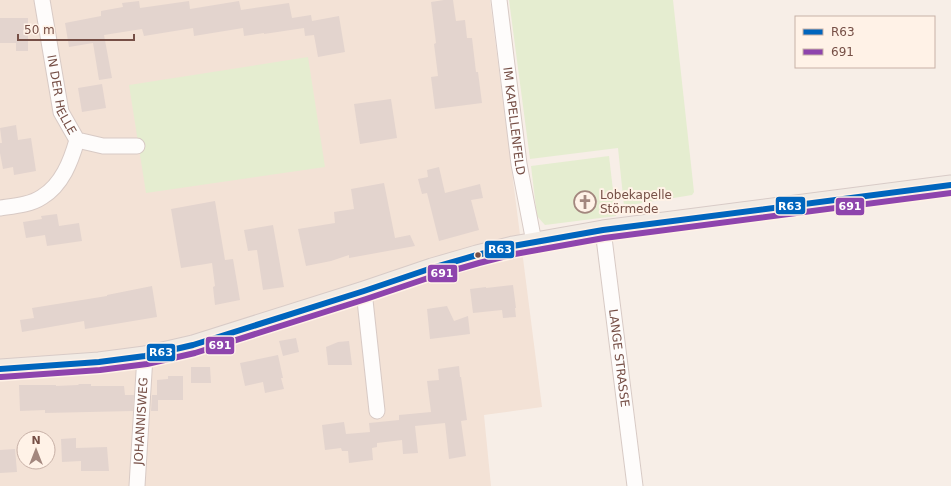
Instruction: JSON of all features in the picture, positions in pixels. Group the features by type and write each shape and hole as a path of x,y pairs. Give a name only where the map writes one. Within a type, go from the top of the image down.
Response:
{"main road":[{"path":"0,369 99,362 145,356 193,345 432,268 477,255 534,242 603,230 951,185"}],"street":[{"name":"IN DER HELLE","path":"42,0 61,112 77,140 103,146 137,146"},
{"name":"IM KAPELLENFELD","path":"499,0 519,164 534,242"},
{"name":"IN DER HELLE","path":"0,208 29,203 50,192 68,167 77,140"},
{"name":"LANGE STRASSE","path":"603,230 635,486"},
{"path":"364,291 377,411"},
{"name":"JOHANNISWEG","path":"137,486 145,356"}],"shaded area":[{"path":"0,0 490,0 542,407 484,415 491,486 0,486"}],"green space":[{"path":"509,0 673,0 694,192 692,195 624,206 618,148 530,159"},
{"path":"308,57 325,167 146,193 129,85"},
{"path":"609,156 616,216 545,225 537,216 531,166"}],"building":[{"path":"453,0 456,21 465,20 467,38 472,38 476,72 478,72 482,103 435,109 431,77 438,76 431,2"},
{"path":"139,1 140,8 189,1 190,9 239,1 241,10 289,3 292,18 311,15 312,21 339,16 345,52 318,57 314,35 305,36 304,28 244,36 243,28 194,36 193,28 144,36 142,29 104,35 112,78 99,80 93,43 69,47 65,23 101,16 101,11 123,7 122,3"},
{"path":"0,18 28,18 28,51 16,51 16,43 0,43"},
{"path":"102,84 106,108 82,112 78,88"},
{"path":"391,99 397,138 360,144 354,104"},
{"path":"16,125 18,140 31,138 36,171 14,175 13,167 3,169 0,153 0,143 2,143 0,128"},
{"path":"439,167 445,193 480,184 483,198 471,200 479,230 439,241 427,193 422,194 418,179 428,177 427,170"},
{"path":"384,183 395,238 410,235 415,246 349,258 349,255 331,261 306,266 298,229 335,223 334,212 354,209 351,189"},
{"name":"Lobekapelle Störmede","path":"589,197 598,201 591,209 578,211 576,199"},
{"path":"215,201 225,260 233,259 240,300 215,305 213,287 215,286 212,263 181,268 171,209"},
{"path":"57,214 59,226 79,223 82,241 47,246 45,235 26,238 23,222 42,219 41,216"},
{"path":"273,225 284,287 263,290 257,250 248,251 244,230"},
{"path":"513,285 516,317 503,318 502,310 473,313 470,289"},
{"path":"152,286 157,317 85,329 84,321 22,332 20,320 34,318 32,308 107,296"},
{"path":"447,306 454,321 468,316 470,334 430,339 427,309"},
{"path":"296,338 299,352 283,356 279,341"},
{"path":"349,341 352,365 328,365 326,347 338,342"},
{"path":"278,355 284,389 265,393 263,382 245,386 240,363"},
{"path":"459,366 467,420 461,421 466,456 449,459 445,423 415,426 418,453 403,454 402,440 377,443 377,447 372,448 373,460 349,463 348,451 342,451 341,448 325,450 322,425 344,422 346,434 370,432 369,423 399,420 399,415 431,412 427,381 439,380 438,369"},
{"path":"191,367 210,367 211,383 191,383"},
{"path":"168,376 183,376 183,400 158,400 158,411 151,411 152,395 157,395 157,380 168,379"},
{"path":"91,384 91,386 124,386 125,395 134,395 133,411 45,413 45,410 20,411 19,385 56,386"},
{"path":"76,438 76,448 107,447 109,471 81,471 81,461 62,462 61,439"},
{"path":"15,449 17,472 0,473 0,450"}],"transit line":[{"name":"R63","path":"0,369 99,362 145,356 193,345 432,268 513,246 603,230 951,185"},
{"name":"691","path":"1,377 100,370 147,364 195,353 434,276 515,254 604,238 951,193"}],"place":[{"name":"Lobekapelle Störmede","path":"585,202"}]}
